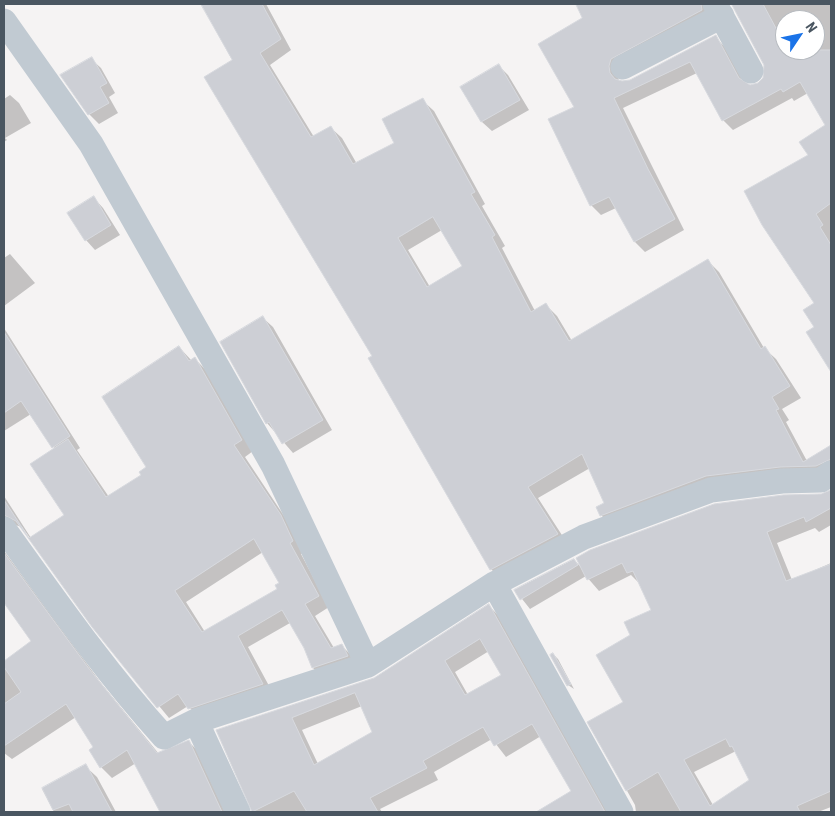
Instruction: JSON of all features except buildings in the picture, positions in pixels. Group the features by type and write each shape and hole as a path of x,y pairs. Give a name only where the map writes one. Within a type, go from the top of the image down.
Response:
{"street":[{"path":"623,67 718,10 751,71"},
{"path":"4,21 91,144 273,465 368,665"},
{"path":"4,529 130,700 164,737 196,721 368,665 494,584 584,537 711,490 782,480 821,480 831,473"},
{"path":"494,584 621,812"},
{"path":"196,721 238,812"}]}
